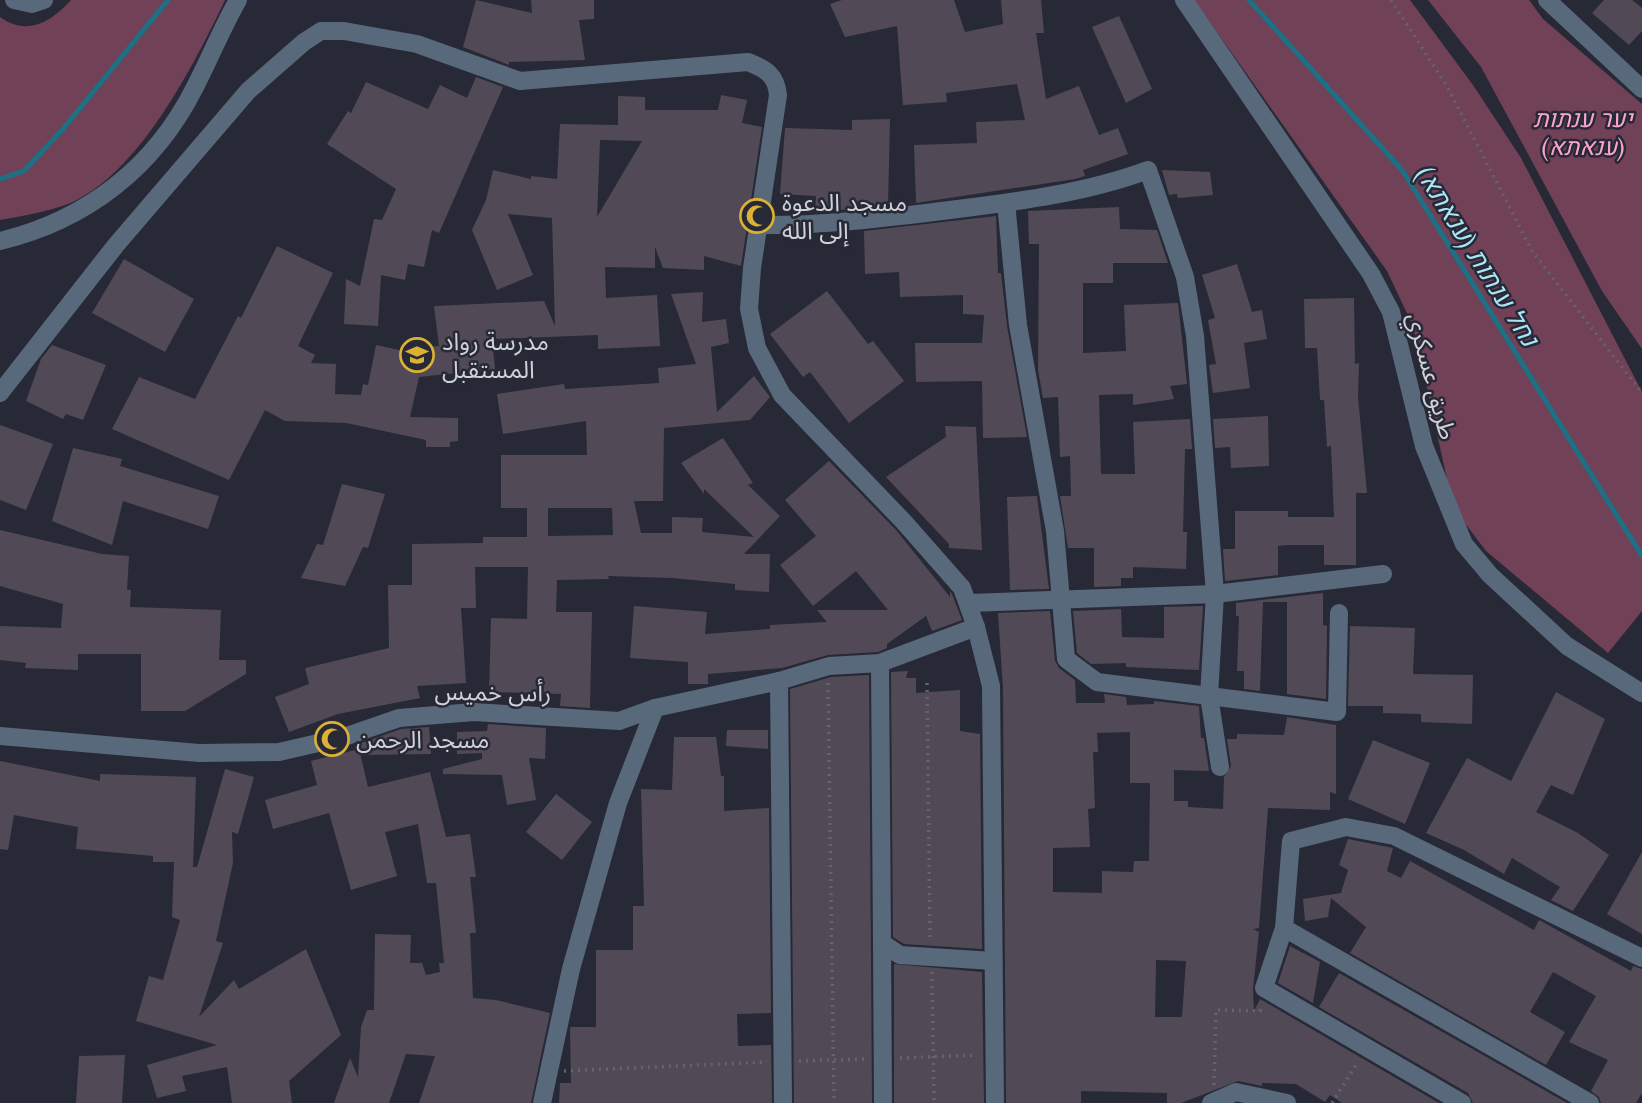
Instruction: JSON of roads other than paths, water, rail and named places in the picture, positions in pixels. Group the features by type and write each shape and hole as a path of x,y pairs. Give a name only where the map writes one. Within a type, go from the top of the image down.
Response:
{"street":[{"path":"14,0 32,4 44,0"},
{"path":"0,241 23,235 90,206 118,187 145,160 170,130 238,0"},
{"name":"طريق عسكري","path":"1184,0 1371,274 1391,312 1424,446 1464,544 1490,575 1567,646 1642,693"},
{"path":"1547,0 1642,89"},
{"path":"0,393 116,245 248,91 303,42 321,31 344,31 417,44 520,81 748,62 766,69 777,81 778,94 758,225 749,309 757,348 782,395 904,522 962,588 976,627 991,686 995,1103"},
{"path":"758,225 874,219 1006,203 1122,180 1148,170 1185,277 1195,336 1214,594 1209,696 1220,767"},
{"path":"1006,203 1018,325 1036,412 1063,602 1066,659 1097,682 1337,712 1339,613"},
{"path":"968,603 1063,602 1214,594 1383,575"},
{"name":"رأس خميس","path":"0,736 199,753 279,752 344,737 399,718 474,712 619,721 655,708 779,681 829,666 880,663 976,627"},
{"path":"880,663 883,1103"},
{"path":"779,681 783,1103"},
{"path":"542,1103 571,969 611,829 655,708"},
{"path":"1462,1103 1264,988 1284,928 1291,841 1346,827 1394,836 1642,958"},
{"path":"1284,928 1590,1103"},
{"path":"882,943 900,955 993,961"},
{"path":"1212,1103 1236,1092 1287,1103"}],"waterway":[{"path":"0,179 24,171 63,129 168,0"},
{"name":"נחל ענתות (ענאתא)","path":"1249,0 1402,170 1642,556"}],"place":[{"name":"مسجد الدعوة إلى الله","path":"757,216"},
{"name":"مدرسة رواد المستقبل","path":"417,355"},
{"name":"مسجد الرحمن","path":"332,739"}],"park label":[{"name":"יער ענתות (ענאתא)","path":"1583,132"}]}
